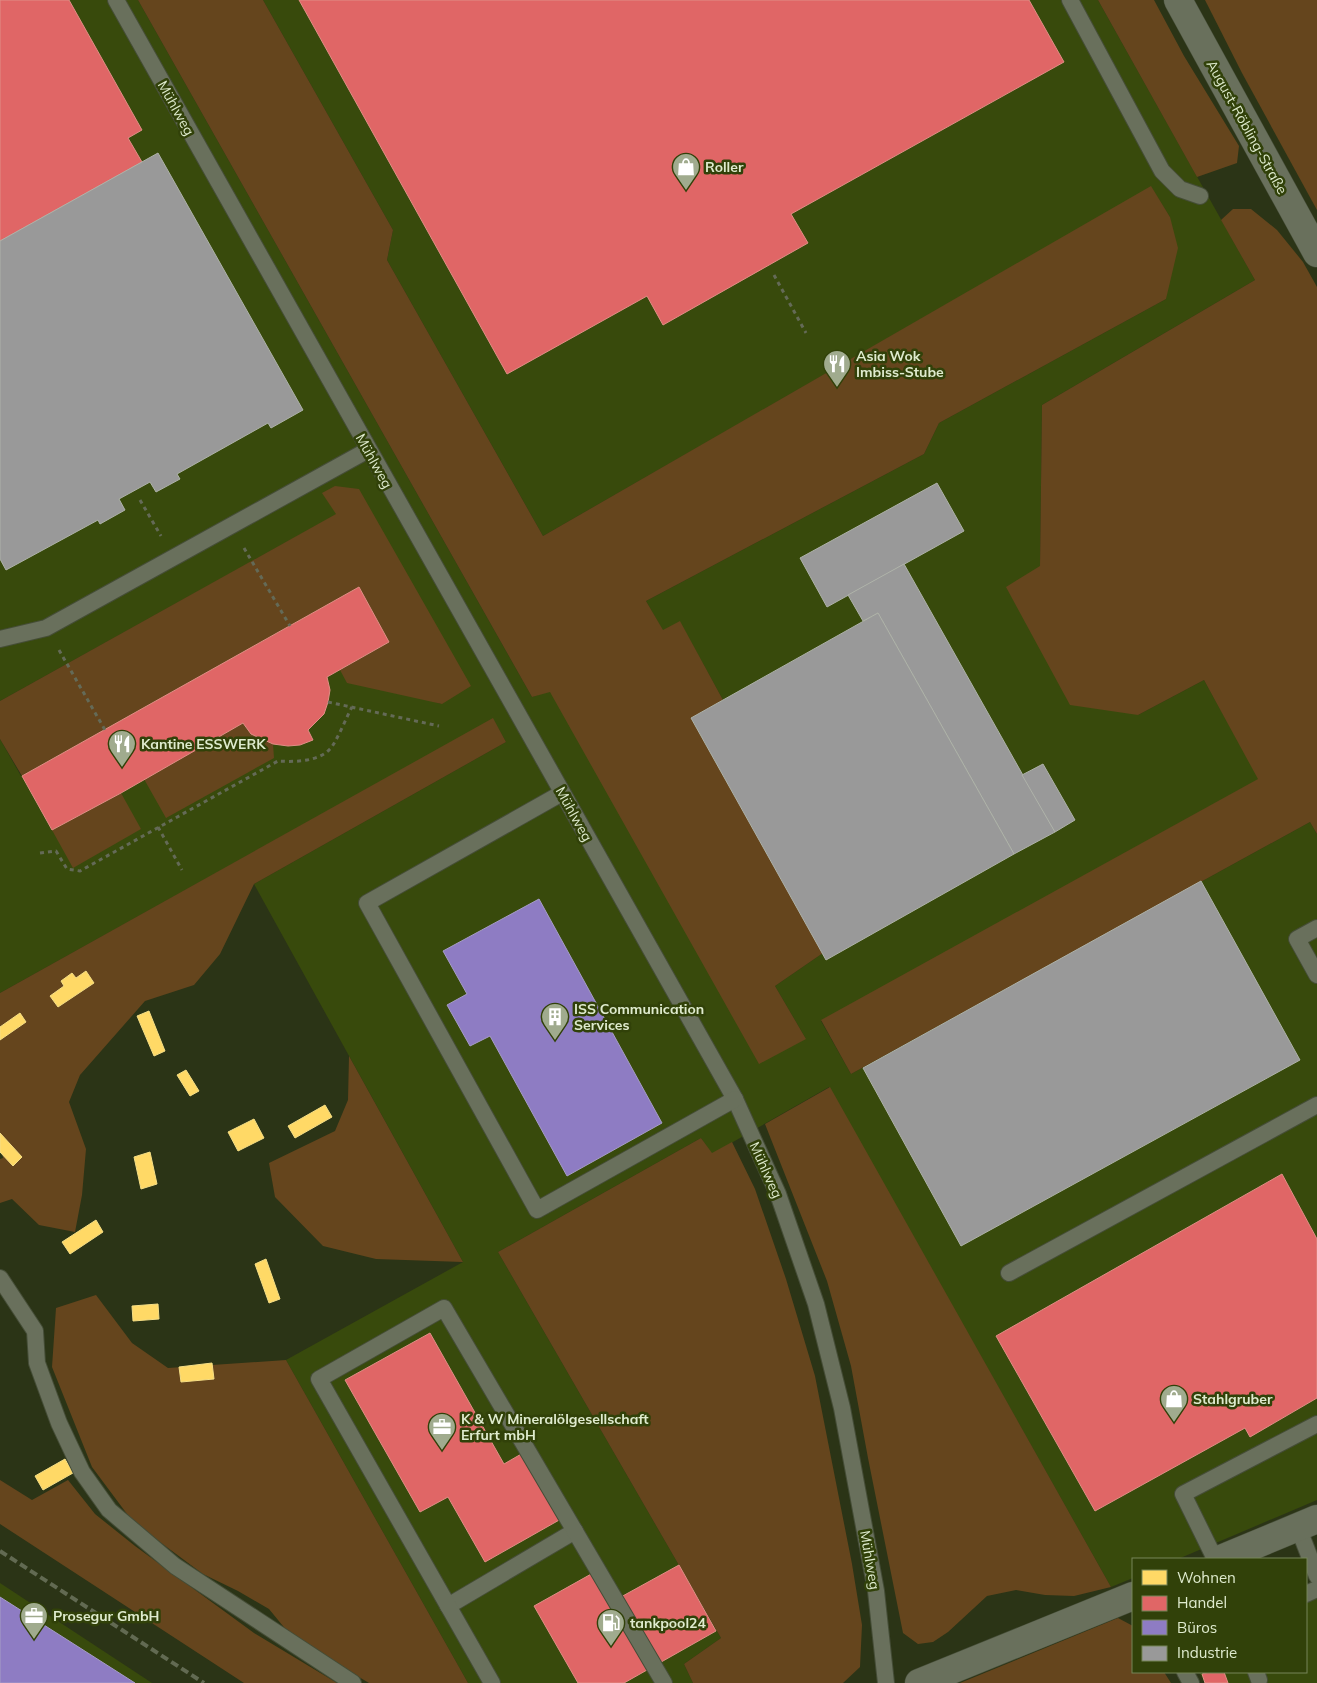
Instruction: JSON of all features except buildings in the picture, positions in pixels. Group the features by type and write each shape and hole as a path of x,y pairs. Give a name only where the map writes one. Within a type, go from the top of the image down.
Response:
{"street":[{"name":"August-Röbling-Straße","path":"1178,0 1317,253"},
{"path":"1223,1558 1308,1523"},
{"path":"919,1683 1132,1596"}],"lane":[{"name":"Mühlweg","path":"116,0 734,1099 778,1194 816,1304 846,1427 876,1591 886,1683"},
{"path":"1070,0 1162,171 1180,189 1200,196"},
{"path":"0,639 46,628 368,450"},
{"path":"562,793 367,903 537,1210 734,1099"},
{"path":"1317,928 1297,939 1317,975"},
{"path":"1009,1273 1317,1105"},
{"path":"0,1278 35,1331 36,1363 59,1423 82,1472 109,1510 175,1566 353,1683"},
{"path":"492,1683 319,1379 444,1308 664,1683"},
{"path":"1215,1558 1183,1494 1317,1424"},
{"path":"1308,1523 1317,1576"},
{"path":"448,1606 575,1531"}],"path":[{"path":"774,275 806,333"},
{"path":"140,500 173,558"},
{"path":"231,526 290,626"},
{"path":"46,628 105,730"},
{"path":"328,702 439,726"},
{"path":"40,853 56,851 67,869 80,871 278,761 294,762 306,760 330,749 352,707"},
{"path":"158,827 182,870"}],"shaded area":[{"path":"0,0 138,0 532,697 550,691 806,1039 775,986 823,953 691,718 723,700 680,622 663,631 646,601 924,454 939,423 1166,299 1170,217 1151,187 543,536 387,260 393,230 263,0 1098,0 1255,280 1042,405 1040,566 1138,715 1204,680 1259,779 821,1021 851,1074 1310,822 1317,834 1317,1500 1180,1558 1132,1558 1132,1578 1111,1587 829,1087 712,1154 701,1138 498,1252 721,1638 684,1664 693,1683 468,1683 286,1360 463,1262 254,884 506,742 493,719 0,993 0,739 21,776 359,587 389,642 340,670 441,704 337,514 0,701"},
{"path":"138,0 263,0 393,230 387,260 543,536 1151,186 1170,217 1178,248 1166,299 939,423 924,454 646,601 663,630 680,621 723,700 691,718 823,953 775,986 806,1039 759,1064 550,692 532,697"},
{"path":"1098,0 1154,0 1184,56 1239,146 1237,163 1197,177"},
{"path":"1205,0 1317,0 1317,210 1242,73"},
{"path":"1233,209 1251,209 1277,230 1303,262 1317,287 1317,834 1310,822 851,1074 821,1020 1258,779 1204,680 1138,715 1070,705 1006,587 1040,566 1042,405 1255,280 1221,220"},
{"path":"335,486 359,489 471,686 442,704 347,683 340,670 389,642 359,588 22,776 0,739 0,701 336,514 322,493"},
{"path":"493,718 506,742 254,884 220,954 194,985 145,1001 80,1075 69,1102 86,1149 82,1195 75,1232 39,1225 12,1199 0,1203 0,1159 3,1158 0,1142 0,993"},
{"path":"243,723 251,734 273,744 274,758 166,818 144,779"},
{"path":"121,793 141,829 73,868 52,830"},
{"path":"349,1056 463,1262 376,1259 323,1246 275,1197 269,1163 335,1131 348,1100"},
{"path":"830,1087 1111,1587 1074,1596 1045,1595 1016,1590 987,1596 948,1632 933,1642 918,1644 903,1633 851,1366 827,1281 765,1124"},
{"path":"701,1138 712,1153 732,1142 755,1189 786,1279 815,1376 862,1625 860,1667 843,1683 693,1683 684,1664 721,1638 498,1252"},
{"path":"96,1295 132,1343 168,1368 286,1360 468,1683 369,1683 292,1637 269,1609 203,1574 133,1522 92,1467 52,1367 56,1308"},
{"path":"0,1480 32,1500 68,1480 95,1514 135,1546 254,1633 337,1683 244,1683 0,1524"},
{"path":"1317,1582 1317,1683 1205,1683 1200,1673 1307,1673 1307,1587"},
{"name":"Prosegur GmbH","path":"0,1583 152,1683 0,1683"},
{"path":"1118,1618 1132,1625 1132,1673 1165,1673 1171,1683 960,1683"}],"railway":[{"path":"0,1551 204,1683"}],"place":[{"name":"Roller","path":"686,191"},
{"name":"Asia Wok Imbiss-Stube","path":"837,388"},
{"name":"Kantine ESSWERK","path":"122,768"},
{"name":"ISS Communication Services","path":"555,1041"},
{"name":"Stahlgruber","path":"1174,1423"},
{"name":"K & W Mineralölgesellschaft Erfurt mbH","path":"442,1451"},
{"name":"Prosegur GmbH","path":"34,1640"},
{"name":"tankpool24","path":"611,1647"}]}
